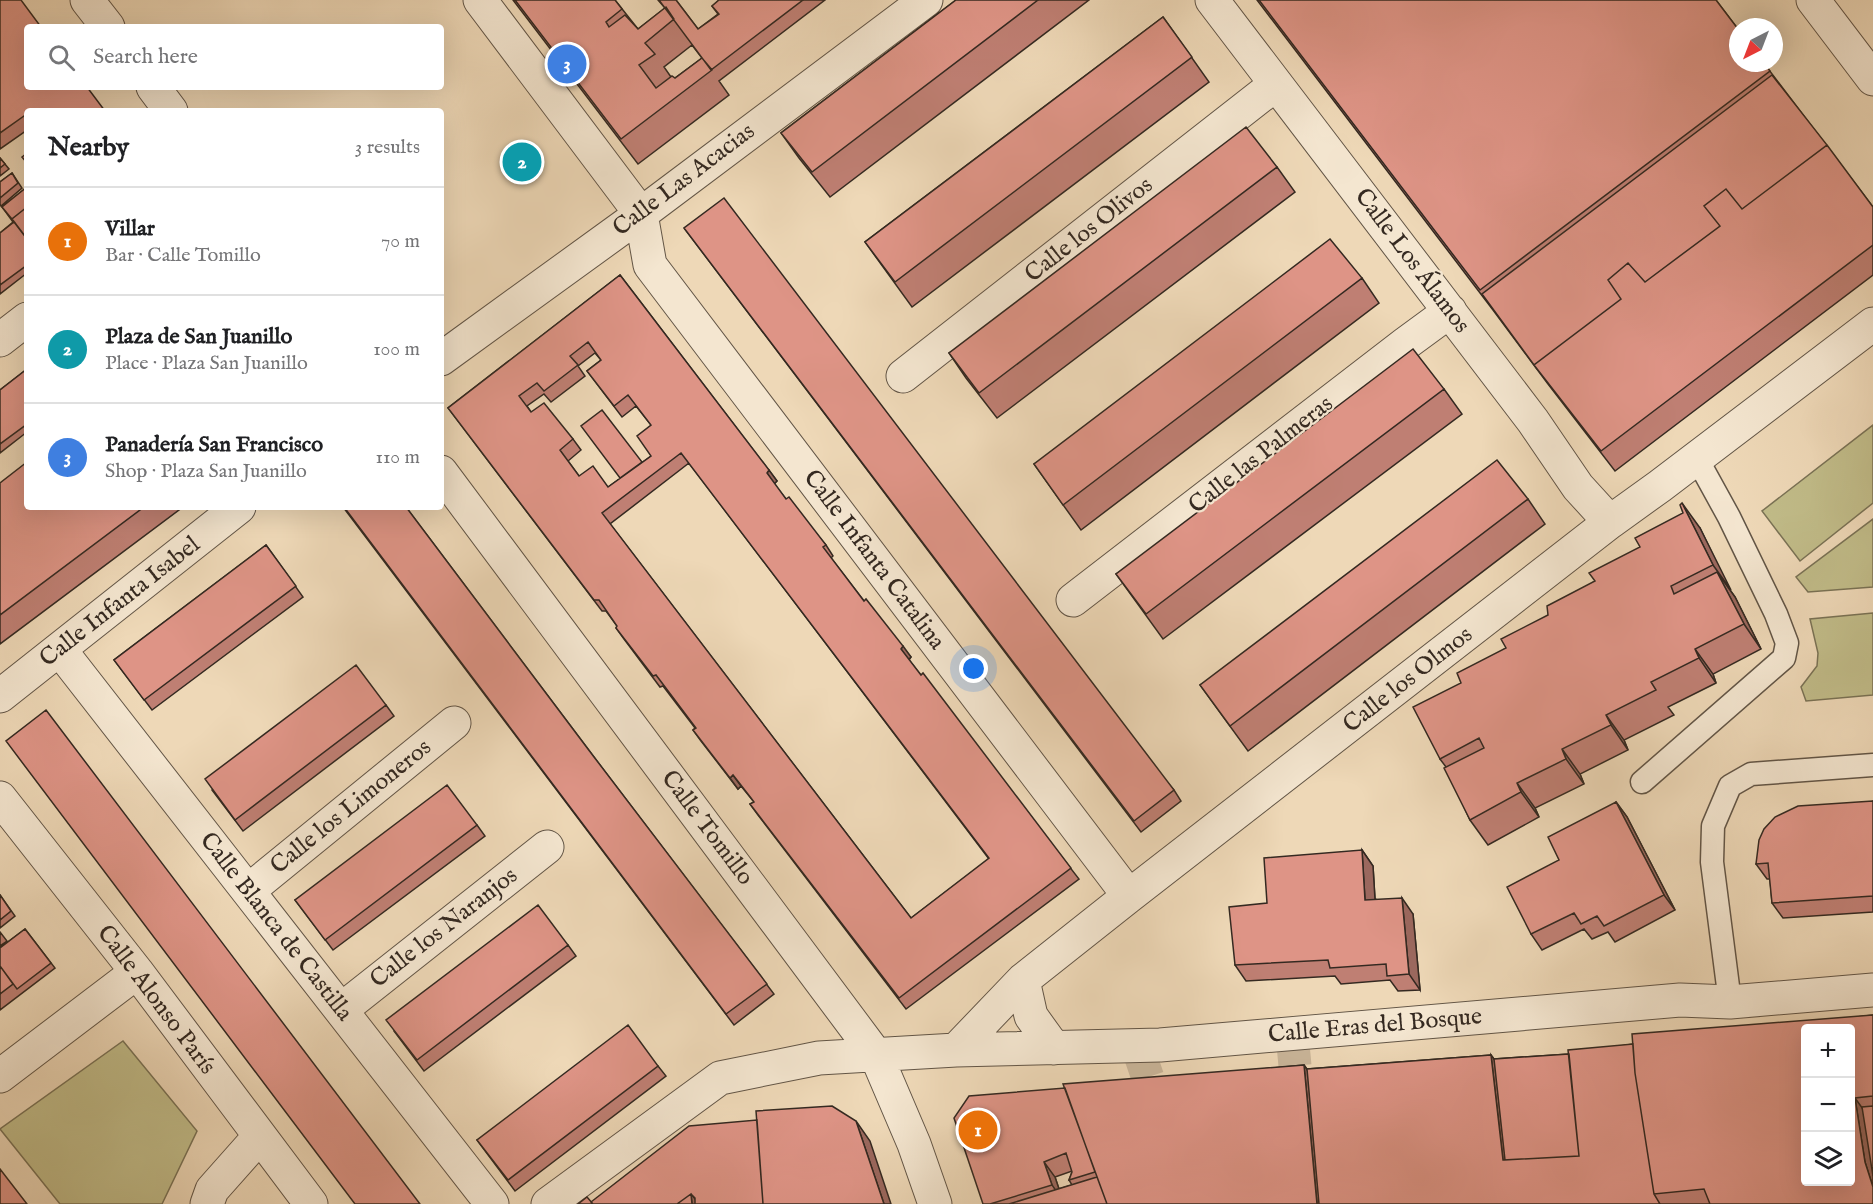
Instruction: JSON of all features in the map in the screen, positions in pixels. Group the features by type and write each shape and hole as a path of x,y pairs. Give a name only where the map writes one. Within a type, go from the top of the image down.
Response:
{"street":[{"path":"87,0 106,24"},
{"path":"480,0 641,214"},
{"name":"Calle Las Acacias","path":"444,357 641,214 926,0"},
{"name":"Calle Los Álamos","path":"1212,0 1533,421 1578,487 1610,522"},
{"path":"1813,0 1873,79"},
{"name":"Calle los Olivos","path":"903,376 1276,84"},
{"path":"155,90 169,108"},
{"name":"Calle Infanta Catalina","path":"641,214 650,265 1129,896"},
{"name":"Calle las Palmeras","path":"1073,600 1450,311"},
{"path":"0,340 24,321"},
{"name":"Calle los Olmos","path":"956,1050 1023,980 1129,896 1610,522 1873,324"},
{"name":"Calle Tomillo","path":"444,476 876,1055 914,1144 935,1204"},
{"name":"Calle Infanta Isabel","path":"0,696 235,510"},
{"name":"Calle Blanca de Castilla","path":"60,650 492,1204"},
{"name":"Calle los Limoneros","path":"248,891 454,723"},
{"name":"Calle Alonso París","path":"0,798 136,972 310,1204"},
{"name":"Calle los Naranjos","path":"341,1010 547,847"},
{"path":"0,1076 136,972"},
{"path":"1023,980 1031,1016 1054,1048"},
{"name":"Calle Eras del Bosque","path":"548,1204 720,1078 819,1058 956,1050 1160,1045 1680,1000 1730,1002 1873,990"},
{"path":"207,1204 212,1190 259,1137"}],"lane":[{"path":"1642,782 1784,658 1787,643 1776,614 1734,528 1696,457"},
{"path":"1730,1002 1712,862 1713,826 1730,786 1751,774 1873,765"}],"shaded area":[{"path":"1873,425 1873,503 1800,561 1762,511"},
{"path":"1873,519 1873,587 1808,592 1796,577"},
{"path":"1873,613 1873,695 1806,701 1801,687 1817,666 1818,653 1810,619"},
{"path":"123,1041 197,1131 162,1204 60,1204 0,1129"}],"building":[{"path":"0,0 21,0 39,24 24,24 24,90 89,90 103,108 24,108 24,116 0,133"},
{"path":"515,0 615,0 622,9 606,22 609,27 625,15 638,29 666,7 674,19 645,43 655,54 639,65 656,88 672,76 675,78 702,58 712,70 621,139"},
{"path":"659,0 676,0 698,29 719,14 712,6 719,0 803,0 711,70"},
{"path":"956,0 1038,0 812,172 781,133"},
{"path":"1259,0 1716,0 1730,18 1729,72 1769,72 1480,290"},
{"path":"1163,17 1192,57 895,282 865,242"},
{"path":"1772,75 1827,145 1742,209 1726,189 1704,206 1720,226 1645,282 1628,263 1608,280 1621,299 1534,365 1482,294"},
{"path":"1246,127 1277,167 979,393 949,353"},
{"path":"1827,145 1873,207 1873,245 1601,451 1534,365 1621,299 1608,280 1628,263 1645,282 1720,226 1704,206 1726,189 1742,209"},
{"path":"0,158 5,164 0,168"},
{"path":"12,173 18,183 0,198 0,182"},
{"path":"24,189 24,209 12,219 16,224 2,207"},
{"path":"724,198 1174,790 1134,821 684,228"},
{"path":"24,209 24,235 12,219"},
{"path":"14,222 24,235 24,267 0,285 0,233"},
{"path":"1330,239 1362,278 1063,505 1034,464"},
{"path":"620,275 769,470 767,473 786,499 789,497 826,545 823,547 864,601 866,599 903,646 901,649 921,675 923,673 1071,868 899,998 750,804 754,802 751,798 733,775 730,778 693,730 696,728 656,675 653,676 616,628 617,626 599,600 594,600 448,408","holes":["588,342 601,360 587,371 614,406 628,395 651,425 637,436 651,456 608,487 593,466 579,476 560,450 573,439 544,403 531,412 519,396 537,383 544,391 578,365 570,356","681,453 989,858 911,918 602,513"]},
{"path":"1413,349 1444,389 1146,614 1116,574"},
{"path":"24,371 24,426 0,444 0,390"},
{"path":"602,410 642,462 620,478 581,426"},
{"path":"1497,460 1528,499 1230,726 1200,685"},
{"path":"24,464 24,510 140,510 0,615 0,483"},
{"path":"1682,503 1713,565 1671,586 1674,594 1717,572 1744,624 1695,649 1699,658 1651,682 1656,690 1606,715 1611,725 1562,749 1566,759 1517,783 1521,792 1470,820 1444,768 1484,748 1479,738 1440,759 1413,707 1461,683 1457,673 1506,648 1501,639 1548,615 1547,606 1595,581 1589,573 1640,547 1635,538 1683,513 1680,505"},
{"path":"346,510 408,510 767,984 726,1014"},
{"path":"266,545 296,586 144,700 114,660"},
{"path":"356,665 386,705 235,820 205,779"},
{"path":"46,710 420,1204 355,1204 6,741"},
{"path":"447,785 477,825 325,940 295,900"},
{"path":"1873,801 1873,896 1772,903 1768,863 1756,864 1759,840 1764,829 1775,817 1798,806"},
{"path":"1616,802 1664,895 1604,926 1597,916 1581,924 1574,913 1531,934 1507,887 1559,860 1548,837"},
{"path":"1362,850 1365,900 1402,898 1409,974 1387,976 1386,964 1330,968 1328,960 1235,965 1229,907 1267,903 1264,858"},
{"path":"0,895 11,911 0,920"},
{"path":"538,905 568,945 417,1060 386,1020"},
{"path":"25,929 51,963 17,989 0,966 0,948"},
{"path":"0,966 13,984 0,994"},
{"path":"1873,1015 1873,1096 1855,1098 1865,1162 1873,1187 1873,1204 1710,1204 1704,1189 1654,1194 1635,1073 1632,1034"},
{"path":"628,1025 658,1066 508,1180 477,1140"},
{"path":"1633,1044 1635,1073 1654,1194 1660,1204 1319,1204 1307,1069 1491,1055 1503,1160 1579,1156 1568,1050"},
{"path":"1569,1054 1579,1156 1505,1160 1494,1059"},
{"path":"1304,1065 1317,1204 1107,1204 1063,1084"},
{"path":"1065,1088 1095,1172 1069,1180 1072,1172 1066,1153 1044,1162 1052,1185 990,1204 983,1204 954,1118 969,1096"},
{"path":"832,1106 856,1121 884,1204 763,1204 756,1111"},
{"path":"1873,1106 1873,1176 1862,1107"},
{"path":"757,1120 763,1204 695,1204 695,1198 691,1194 677,1204 593,1204 591,1202 689,1126"},
{"path":"0,1169 27,1204 0,1204"},
{"path":"1097,1177 1107,1204 1009,1204"},
{"path":"691,1194 692,1204 677,1204"},
{"path":"587,1197 593,1204 578,1204"}],"tunnel":[{"path":"1292,1033 1299,1110"},
{"path":"1137,1046 1191,1204"}],"place":[{"name":"Panadería San Francisco","path":"567,64"},
{"name":"Plaza de San Juanillo","path":"522,162"},
{"name":"Villar","path":"978,1130"}]}
